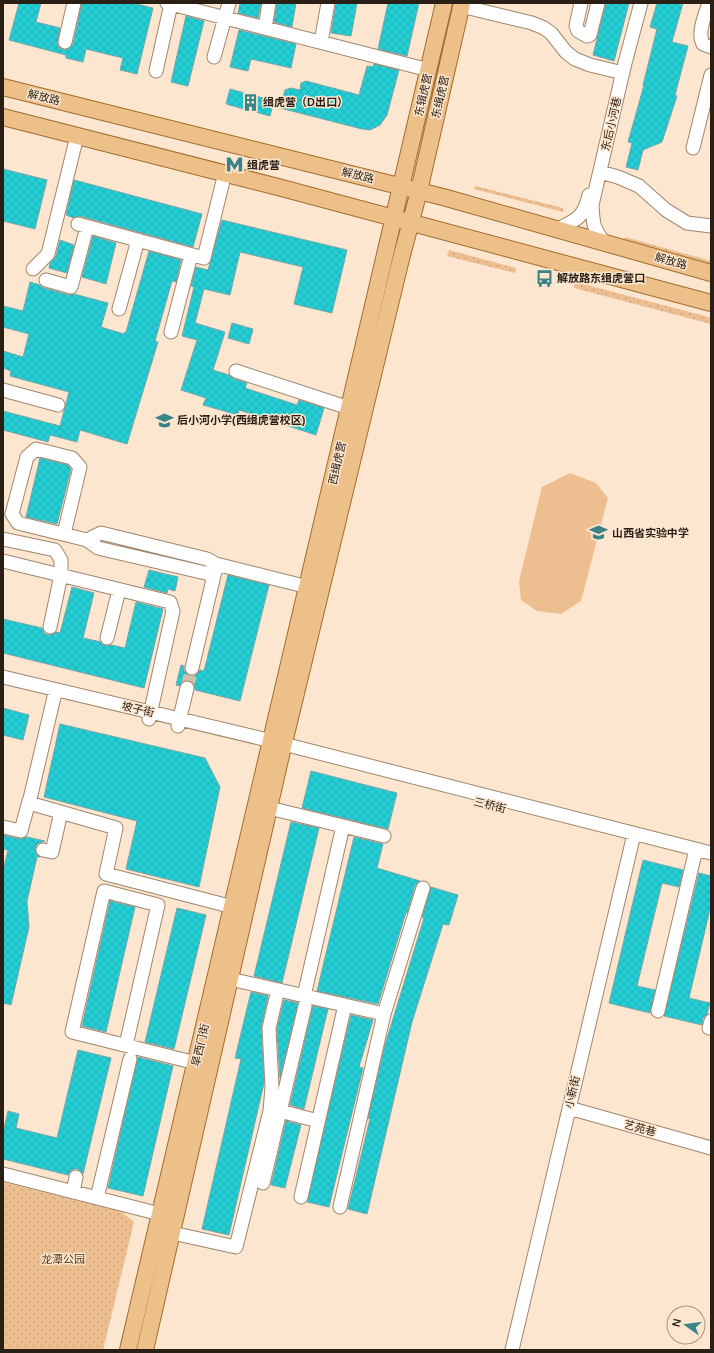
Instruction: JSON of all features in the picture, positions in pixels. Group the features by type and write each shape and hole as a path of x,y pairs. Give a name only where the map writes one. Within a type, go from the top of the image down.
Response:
{"main road":[{"name":"东辑虎营","path":"401,186 444,3"},
{"name":"东缉虎营","path":"419,191 461,4"},
{"name":"解放路","path":"3,87 401,186 711,273"},
{"path":"3,117 225,173 711,303"},
{"name":"西缉虎营","path":"277,746 308,587 401,186"},
{"name":"西缉虎营","path":"277,746 419,191"},
{"name":"旱西门街","path":"145,1350 269,808 277,746"},
{"name":"旱西门街","path":"128,1350 233,907 277,746"}],"street":[{"path":"65,42 74,3"},
{"path":"214,57 229,3"},
{"path":"265,28 269,3"},
{"path":"321,42 328,3"},
{"path":"581,3 576,26 578,31 587,36 590,35 598,3"},
{"name":"东后小河巷","path":"558,229 576,220 583,213 587,204 636,3"},
{"name":"东后小河巷","path":"605,243 597,234 593,225 592,205 620,73 641,3"},
{"path":"709,3 700,34 703,44 711,47"},
{"path":"156,71 173,4 429,70"},
{"path":"461,4 532,23 544,28 552,33 566,52 575,59 590,65 620,73"},
{"path":"693,148 711,75"},
{"path":"33,270 48,254 77,136"},
{"path":"600,172 618,177 639,186 666,210 687,223 711,226"},
{"path":"46,280 71,287 82,226 204,258 225,173"},
{"path":"119,309 138,240"},
{"path":"171,332 191,255"},
{"path":"236,371 350,408"},
{"path":"3,390 58,405"},
{"path":"64,534 80,467 72,458 36,449 27,456 12,514 18,523 87,540 98,548 308,587"},
{"path":"3,539 55,550 61,560 61,576 50,626"},
{"path":"3,561 170,602 173,611 150,716"},
{"path":"192,668 215,570"},
{"path":"107,638 119,590"},
{"name":"坡子街","path":"3,677 150,716"},
{"name":"坡子街","path":"3,685 54,697 179,722 277,746"},
{"path":"179,722 187,688"},
{"path":"3,827 21,832 54,697"},
{"name":"三桥街","path":"277,746 695,853 711,860"},
{"path":"29,801 29,803 116,828 106,874 233,907"},
{"path":"269,808 384,836"},
{"path":"43,850 52,852 61,812"},
{"path":"263,1183 343,826"},
{"name":"小新街","path":"512,1350 633,838"},
{"path":"658,1011 695,853"},
{"name":"三桥街","path":"695,853 711,853"},
{"path":"340,1207 384,1014 423,888"},
{"path":"126,1045 158,905 104,891 72,1032 196,1063"},
{"path":"230,979 304,1001 345,1005 384,1014"},
{"path":"172,1233 236,1247 270,1111 272,1087 269,1028 276,998"},
{"path":"301,1197 345,1005"},
{"path":"97,1198 130,1059"},
{"name":"艺苑巷","path":"568,1108 711,1148"},
{"path":"280,1111 318,1121"},
{"path":"3,1174 160,1214"},
{"path":"73,1192 76,1177"}],"green space":[{"path":"475,186 563,208 563,212 474,189"},
{"path":"625,237 711,261 711,265 624,241"},
{"path":"449,250 516,268 515,273 447,256"},
{"path":"575,282 705,316 711,318 711,324 574,288"},
{"path":"570,473 596,483 608,498 581,601 561,614 537,611 521,600 519,581 542,487"},
{"name":"龙潭公园","path":"3,1182 122,1212 134,1222 103,1350 3,1350"}],"building":[{"path":"19,3 41,3 36,22 60,28 57,44 64,50 68,49 73,44 82,3 133,3 153,8 137,74 120,70 123,58 86,49 83,62 66,58 66,55 9,40"},
{"path":"240,3 261,3 258,18 238,13"},
{"path":"277,3 296,3 292,27 274,22"},
{"path":"336,3 357,3 351,36 331,33"},
{"path":"388,3 419,3 407,56 378,49"},
{"path":"606,3 629,3 614,61 593,55"},
{"path":"657,3 683,3 672,42 688,46 675,95 677,96 662,142 643,150 638,170 626,167 632,143 628,142 644,85 657,29 650,27"},
{"path":"186,16 204,21 188,86 171,82"},
{"path":"239,30 296,44 291,68 251,59 248,71 230,67"},
{"path":"374,64 399,70 387,115 380,125 370,130 280,108 285,90 291,88 300,90 301,83 306,81 359,95 367,66 373,67"},
{"name":"缉虎营（D出口）","path":"230,89 274,101 270,116 226,104"},
{"path":"3,169 47,180 35,229 3,221"},
{"path":"74,180 202,214 193,247 80,216 74,218 66,215"},
{"path":"222,220 347,250 332,313 294,304 303,267 240,252 230,295 204,289 195,323 225,332 213,370 247,383 245,388 297,405 299,400 324,408 316,435 239,410 238,415 203,405 206,398 181,390 197,340 182,336 194,287 191,286 196,267 208,270"},
{"path":"93,236 116,243 106,284 82,277"},
{"path":"60,240 74,245 67,273 49,268 50,263 56,256"},
{"path":"149,251 181,260 176,282 172,281 155,341 158,342 127,444 80,430 77,442 50,435 48,442 3,430 3,411 60,426 69,392 10,376 11,371 3,368 3,351 23,357 29,334 3,327 3,306 23,311 30,282 44,288 69,295 74,294 108,303 101,327 124,334 126,332"},
{"path":"232,323 253,329 249,344 228,338"},
{"path":"40,458 68,465 71,469 57,524 26,517"},
{"path":"149,570 178,577 175,591 168,589 167,593 144,587"},
{"path":"228,575 269,585 240,701 195,690 194,685 189,680 184,680 179,686 176,685 181,665 184,666 184,671 190,676 195,676 200,670 204,671"},
{"path":"72,587 94,593 83,638 101,642 105,646 111,645 125,648 136,602 163,609 144,688 3,653 3,619 42,628 44,633 48,635 56,632 60,633"},
{"path":"3,708 29,715 23,740 3,735"},
{"path":"60,724 205,758 220,787 199,887 126,869 137,821 44,797"},
{"path":"311,771 397,793 388,829 302,808"},
{"path":"291,822 319,828 282,983 254,976"},
{"path":"3,835 20,839 27,837 45,841 37,844 35,849 36,853 40,857 37,857 27,901 29,927 11,1005 3,1003 3,871 8,850 3,849"},
{"path":"354,837 383,844 377,868 420,881 415,886 407,913 406,912 378,1004 317,991"},
{"path":"643,860 683,870 679,887 662,883 637,986 655,990 650,1013 609,1003"},
{"path":"699,873 711,876 711,905 689,998 710,1003 707,1014 703,1018 702,1025 664,1016"},
{"path":"431,887 458,895 449,925 443,924 412,1022 367,1214 348,1209 370,1119 368,1118 385,1045 424,918 422,917"},
{"path":"110,901 135,907 106,1032 82,1026"},
{"path":"177,908 206,915 174,1049 145,1042"},
{"path":"251,992 268,996 261,1028 264,1083 229,1235 202,1229 241,1059 235,1058"},
{"path":"284,1000 298,1003 280,1078 277,1029"},
{"path":"313,1006 328,1009 304,1109 290,1105"},
{"path":"351,1015 373,1020 359,1067 363,1068 329,1207 307,1202"},
{"path":"78,1050 111,1058 83,1174 78,1169 70,1171 68,1175 3,1159 3,1133 8,1111 19,1114 16,1128 57,1138"},
{"path":"138,1057 173,1066 143,1196 108,1188"},
{"path":"286,1121 301,1125 285,1188 271,1185"}],"tunnel":[{"path":"187,688 192,668"}],"place":[{"name":"缉虎营（D出口）","path":"250,102"},
{"name":"缉虎营","path":"234,165"},
{"name":"解放路东缉虎营口","path":"544,278"},
{"name":"后小河小学(西缉虎营校区)","path":"164,420"},
{"name":"山西省实验中学","path":"599,533"}]}
